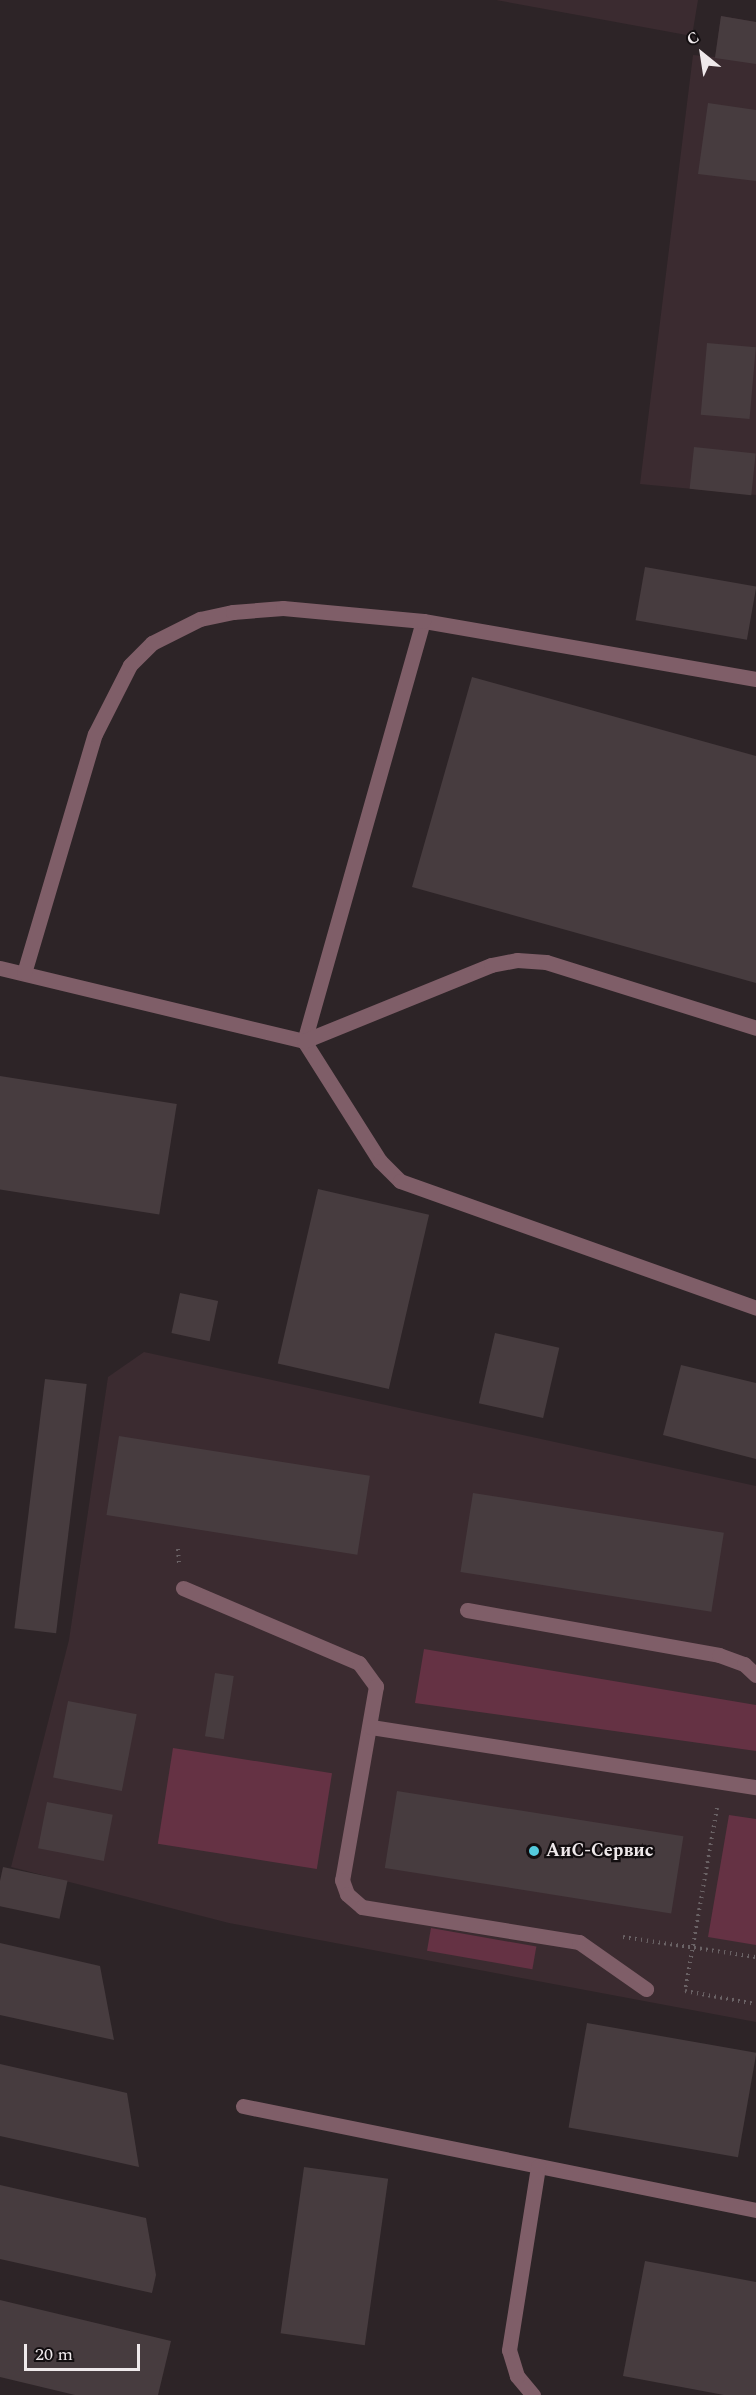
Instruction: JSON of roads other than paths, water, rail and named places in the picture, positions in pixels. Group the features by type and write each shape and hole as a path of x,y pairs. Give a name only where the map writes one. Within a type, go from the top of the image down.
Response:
{"lane":[{"path":"24,973 95,734 130,665 152,643 200,619 233,612 294,609 423,621 756,679"},
{"path":"423,621 304,1041 380,1161 400,1181 756,1308"},
{"path":"0,968 304,1041 491,965 517,960 546,962 756,1028"},
{"path":"183,1588 359,1663 376,1686 371,1727 342,1880 346,1894 362,1907 579,1942 646,1989"},
{"path":"467,1610 719,1655 744,1664 756,1676"},
{"path":"371,1727 756,1787"},
{"path":"243,2106 756,2210"},
{"path":"533,2395 517,2376 509,2350 538,2166"}],"place":[{"name":"АиС-Сервис","path":"534,1851"}]}
